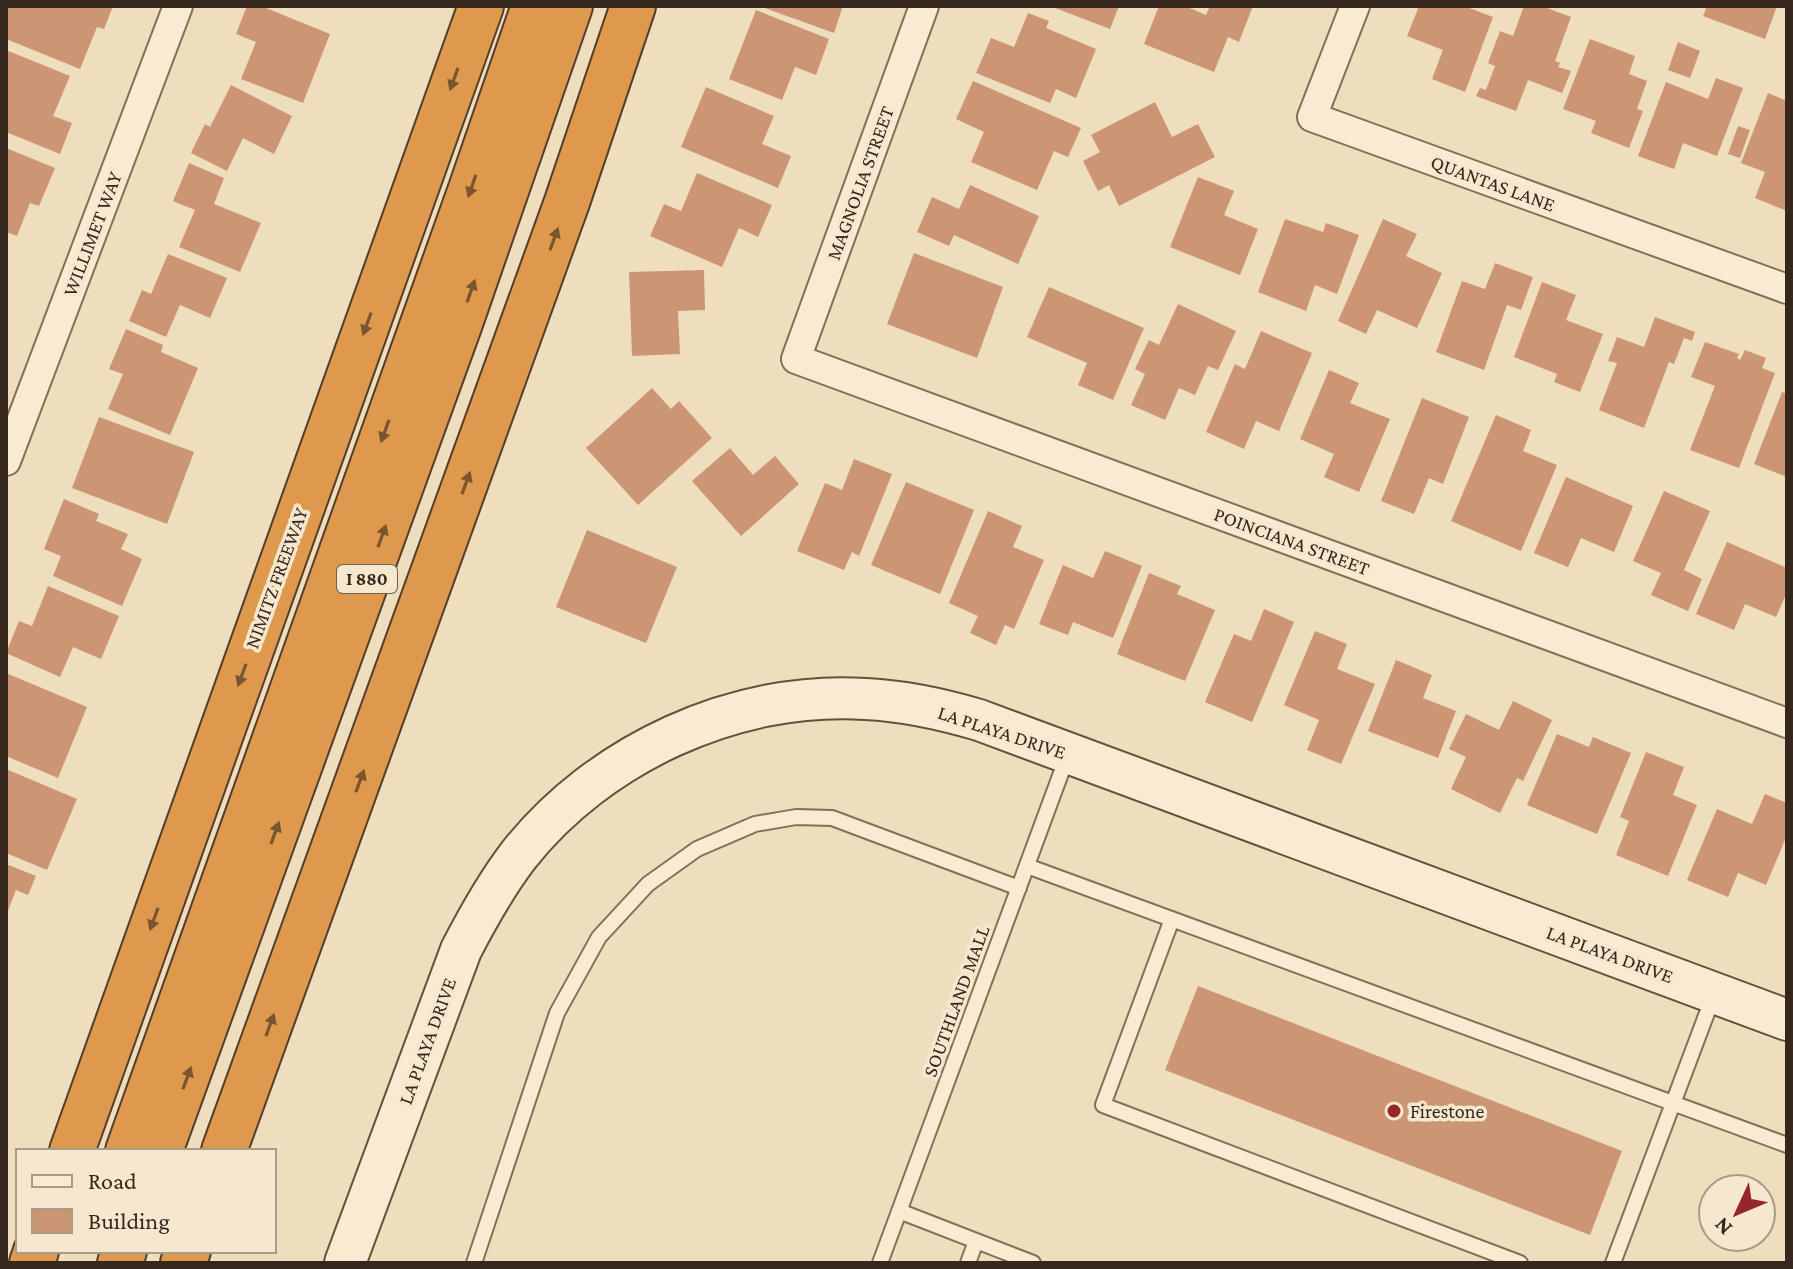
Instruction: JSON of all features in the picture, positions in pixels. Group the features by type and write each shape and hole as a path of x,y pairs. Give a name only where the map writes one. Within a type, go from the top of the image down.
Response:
{"highway":[{"name":"NIMITZ FREEWAY","path":"73,1149 481,6"},
{"name":"I 880","path":"129,1149 534,6"},
{"name":"I 880","path":"161,1149 460,323 570,6"},
{"name":"I 880","path":"225,1149 562,217 633,6"}],"main road":[{"name":"LA PLAYA DRIVE","path":"345,1263 447,985 478,917 519,855 575,797 606,774 672,737 743,711 823,699 863,698 923,706 979,720 1787,1020"}],"street":[{"name":"WILLIMET WAY","path":"6,461 178,6"},
{"name":"MAGNOLIA STREET","path":"796,359 924,6"},
{"name":"QUANTAS LANE","path":"1355,6 1312,117 1787,289"},
{"name":"POINCIANA STREET","path":"796,359 1787,723"}],"lane":[{"name":"SOUTHLAND MALL","path":"880,1263 1068,753"},
{"path":"474,1263 557,1013 599,937 648,884 697,849 755,824 796,817 832,818 1019,888"},
{"path":"1027,866 1787,1145"},
{"path":"1172,919 1103,1105 1520,1263"},
{"path":"1613,1263 1714,993"},
{"path":"899,1211 1033,1263"},
{"path":"968,1263 976,1241"}],"building":[{"path":"6,6 113,6 104,29 97,27 80,69 6,39"},
{"path":"247,6 261,6 330,34 303,103 241,79 256,42 236,34"},
{"path":"759,6 843,6 834,33"},
{"path":"1050,6 1119,6 1110,29"},
{"path":"1159,6 1185,6 1206,15 1210,6 1253,6 1239,42 1228,37 1214,72 1144,44"},
{"path":"1419,6 1464,6 1493,17 1465,92 1432,79 1443,50 1407,36"},
{"path":"1524,6 1542,6 1571,17 1555,61 1560,63 1558,67 1571,71 1562,93 1528,80 1516,111 1476,96 1480,88 1486,90 1495,66 1488,63 1500,31 1513,36"},
{"path":"1707,6 1777,6 1765,39 1703,16"},
{"path":"756,10 829,39 816,75 795,67 782,100 729,79"},
{"path":"1028,13 1049,21 1046,28 1096,49 1076,98 1056,89 1050,103 976,73 991,38 1014,47"},
{"path":"1590,39 1635,56 1629,74 1647,81 1637,109 1643,111 1629,148 1591,133 1596,121 1563,109"},
{"path":"1678,42 1700,51 1690,78 1668,70"},
{"path":"6,50 70,76 53,116 72,123 60,154 6,132"},
{"path":"1716,78 1743,88 1717,156 1683,143 1674,169 1638,156 1666,82 1708,99"},
{"path":"973,81 1081,128 1068,157 1054,151 1037,190 971,162 984,132 956,119"},
{"path":"231,85 292,116 274,154 243,138 227,171 191,153 205,124 210,127"},
{"path":"706,87 774,116 762,144 791,156 778,188 681,147"},
{"path":"1768,93 1787,101 1787,211 1755,198 1765,172 1741,163"},
{"path":"1155,102 1172,137 1198,124 1215,157 1119,206 1109,185 1098,191 1083,161 1100,152 1091,135"},
{"path":"1738,126 1750,130 1740,158 1728,154"},
{"path":"6,148 55,168 39,206 30,203 17,236 6,232"},
{"path":"189,163 224,178 214,204 261,223 240,272 179,247 195,210 173,201"},
{"path":"697,173 772,205 758,237 739,228 722,267 650,236 664,204 681,211"},
{"path":"1198,177 1234,191 1224,215 1258,229 1240,275 1170,247"},
{"path":"970,185 1039,216 1018,264 954,235 949,246 917,232 932,197 959,209"},
{"path":"1285,219 1323,232 1326,223 1359,235 1337,294 1315,285 1306,311 1258,292"},
{"path":"1383,219 1417,234 1406,256 1442,273 1417,328 1377,310 1366,334 1338,321"},
{"path":"914,253 1003,287 977,358 887,324"},
{"path":"168,254 227,278 210,318 180,305 166,337 129,321 142,290 151,294"},
{"path":"1495,263 1533,277 1521,310 1507,305 1484,370 1436,352 1462,281 1485,289"},
{"path":"704,270 705,310 678,311 680,354 632,356 629,272"},
{"path":"1542,282 1576,295 1566,320 1603,334 1580,392 1554,382 1557,374 1514,357"},
{"path":"1049,287 1144,328 1113,400 1078,385 1087,363 1027,337"},
{"path":"1178,304 1236,331 1218,370 1208,366 1195,395 1179,388 1165,420 1131,405 1145,374 1135,369 1149,340 1159,345"},
{"path":"1655,317 1695,332 1692,341 1684,338 1674,364 1669,362 1644,428 1599,410 1617,363 1608,361 1617,337 1644,347"},
{"path":"126,329 163,345 161,352 198,368 170,435 108,409 123,374 109,369"},
{"path":"1261,331 1312,353 1279,431 1256,421 1244,449 1206,432 1235,364 1245,369"},
{"path":"1705,342 1739,354 1737,358 1740,360 1745,350 1766,358 1762,368 1775,373 1739,468 1690,450 1715,386 1691,377"},
{"path":"1329,370 1359,383 1350,403 1390,419 1359,492 1324,477 1334,454 1300,439"},
{"path":"652,388 671,409 679,401 712,438 638,505 586,448"},
{"path":"1782,392 1787,394 1787,477 1754,464"},
{"path":"1422,398 1469,417 1443,484 1429,478 1414,514 1381,501"},
{"path":"1496,415 1531,430 1523,451 1557,465 1521,551 1451,521"},
{"path":"99,417 194,452 167,524 72,488"},
{"path":"730,448 753,475 775,456 799,484 741,536 692,481"},
{"path":"854,459 892,474 859,556 852,552 844,570 797,551 825,483 842,490"},
{"path":"1566,477 1633,506 1614,552 1581,538 1568,567 1534,553"},
{"path":"906,482 974,510 940,594 871,565"},
{"path":"1664,491 1710,511 1684,570 1702,579 1688,611 1651,595 1661,573 1633,561"},
{"path":"64,499 99,514 96,521 128,534 121,549 142,559 122,606 53,576 61,556 44,549"},
{"path":"988,511 1022,526 1013,547 1044,560 1014,629 1005,625 996,645 970,633 978,616 949,603"},
{"path":"587,530 677,567 646,643 556,607"},
{"path":"1727,542 1787,568 1787,592 1776,617 1745,604 1734,630 1696,614"},
{"path":"1105,551 1142,566 1113,638 1073,622 1068,635 1039,624 1063,565 1093,578"},
{"path":"1149,573 1181,586 1177,594 1215,610 1185,681 1117,654"},
{"path":"48,586 119,616 101,659 73,647 60,677 6,653 19,621 32,626"},
{"path":"1264,609 1294,622 1252,722 1205,702 1234,634 1251,641"},
{"path":"1315,631 1347,644 1337,669 1375,684 1341,764 1307,750 1319,720 1284,705"},
{"path":"1396,660 1432,675 1423,698 1456,711 1438,758 1368,731"},
{"path":"6,673 87,707 58,778 6,756"},
{"path":"1513,701 1552,720 1523,781 1517,778 1500,813 1451,789 1466,757 1449,749 1466,714 1499,730"},
{"path":"1557,734 1589,747 1593,737 1631,753 1597,834 1527,805"},
{"path":"1646,752 1684,767 1673,795 1697,805 1668,876 1616,855 1629,821 1620,817"},
{"path":"6,769 77,799 47,870 6,853"},
{"path":"1765,794 1787,803 1787,835 1766,885 1738,873 1728,897 1687,880 1717,809 1752,824"},
{"path":"6,864 36,876 28,895 16,890 6,916"},
{"name":"Firestone","path":"1198,986 1622,1151 1590,1235 1165,1070"}],"place":[{"name":"Firestone","path":"1394,1111"}]}
